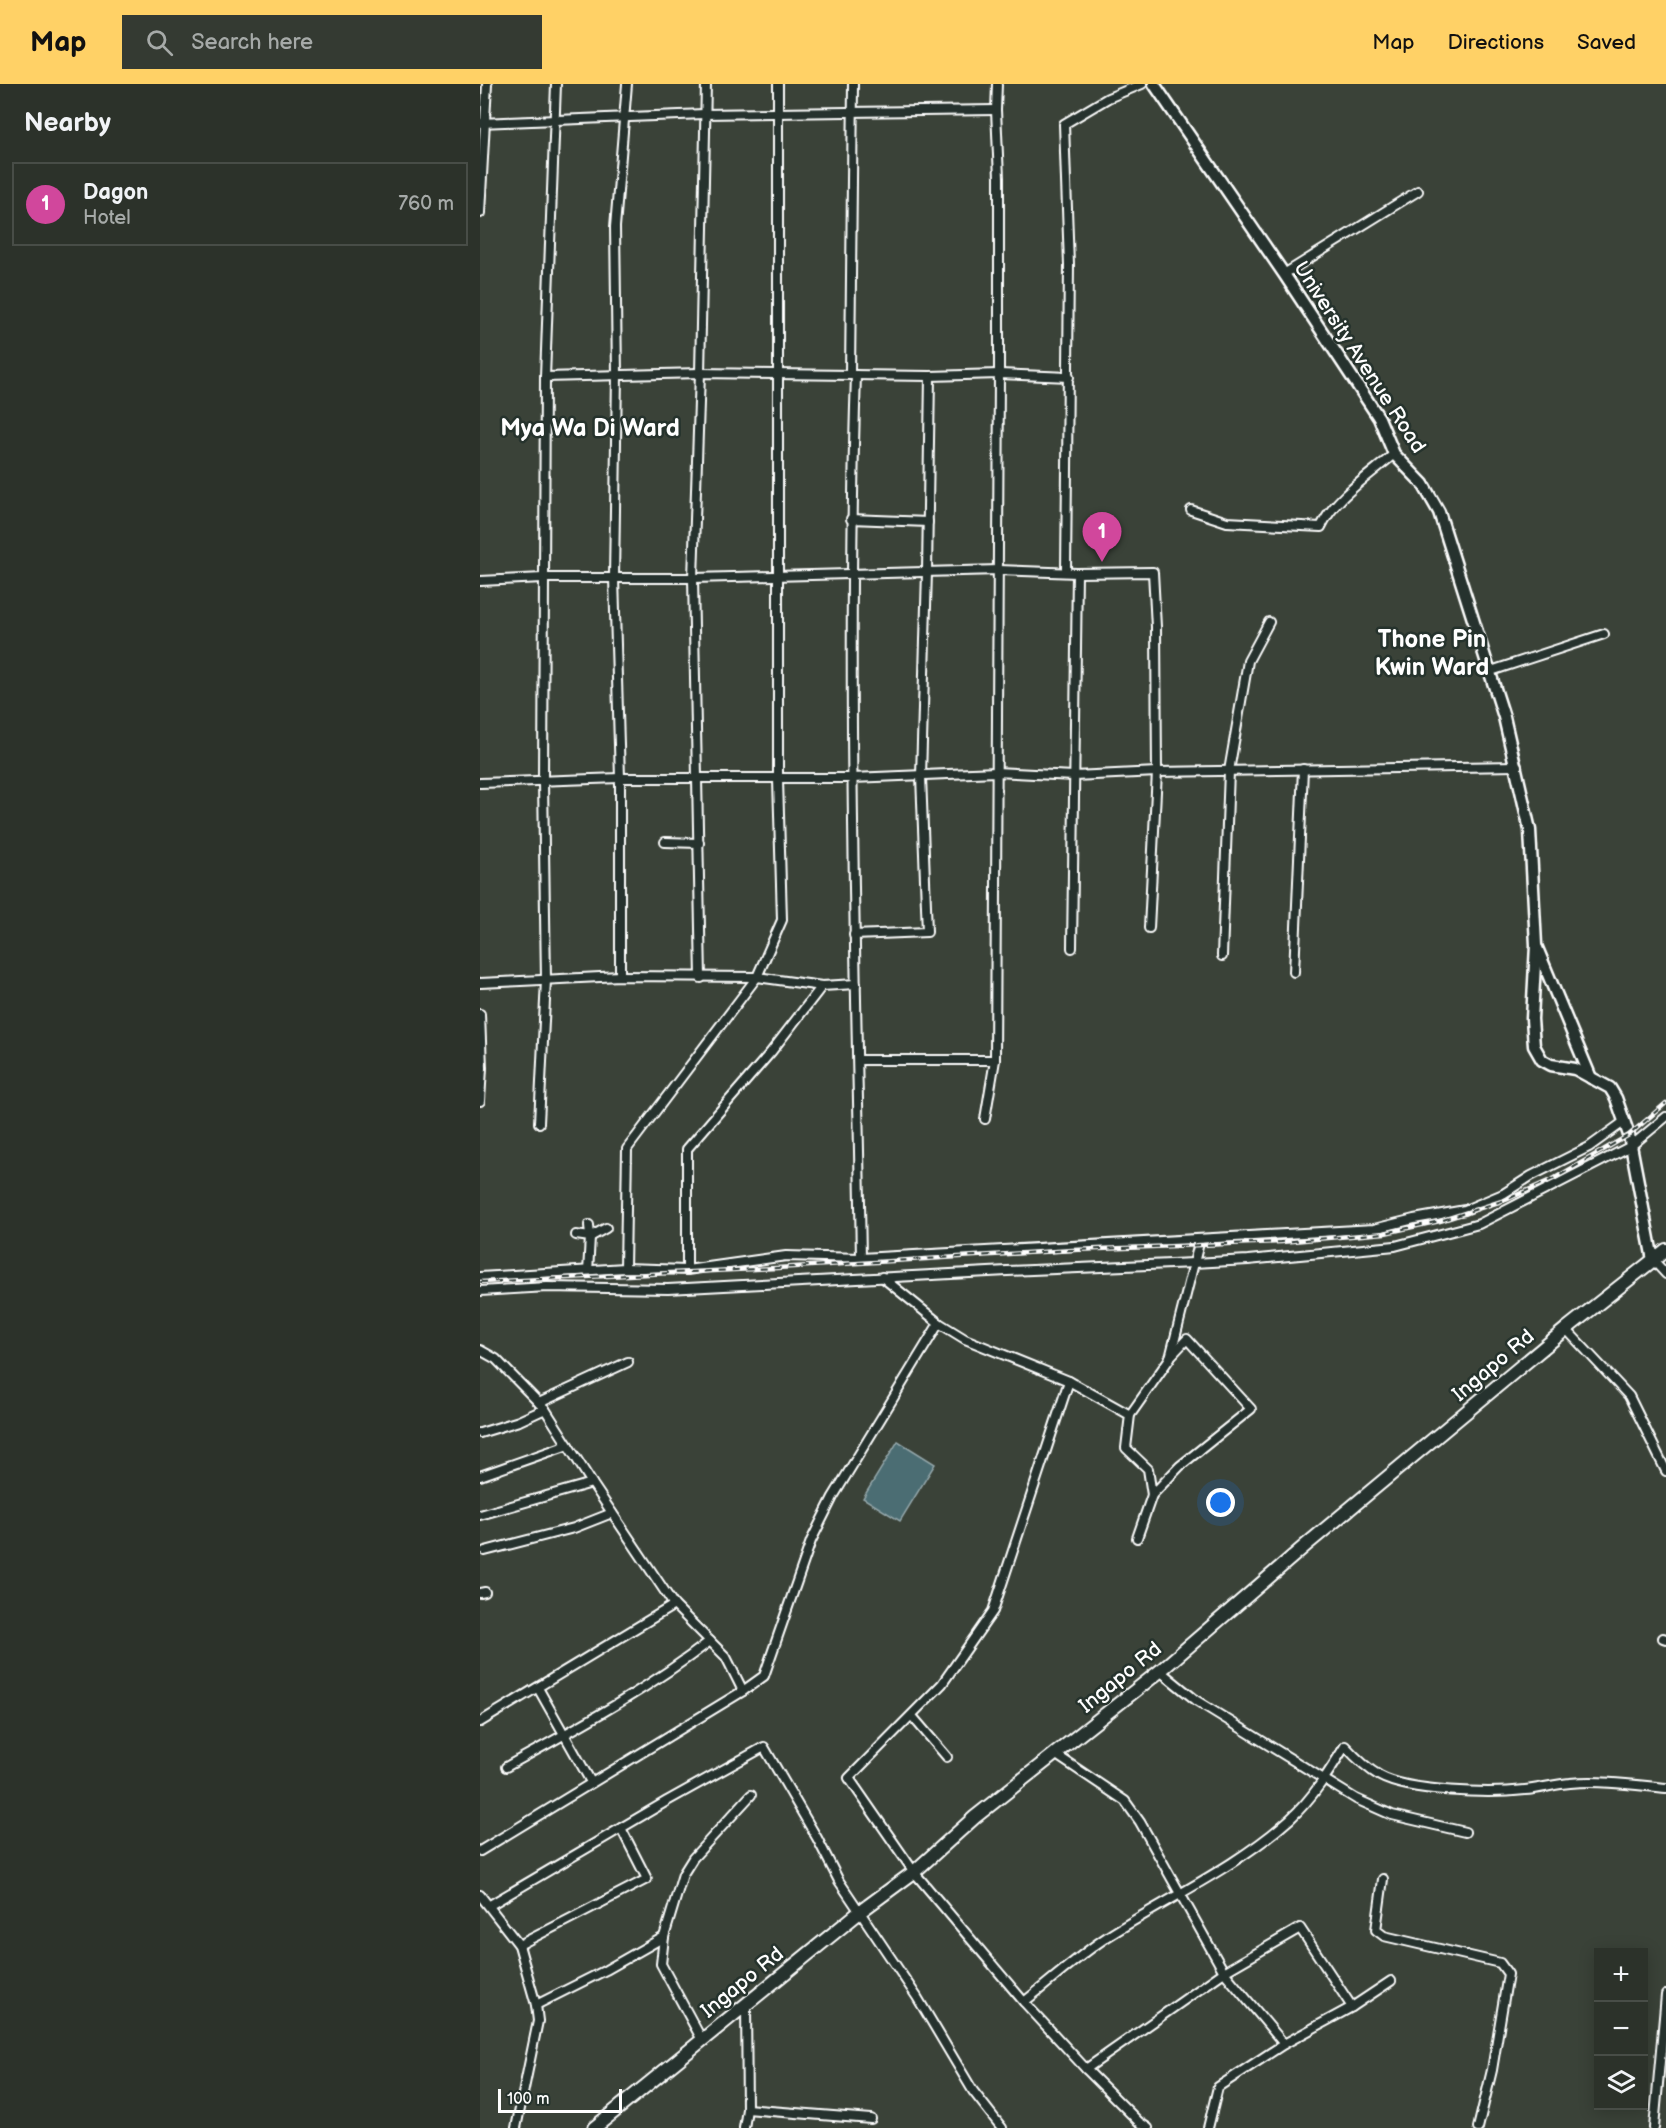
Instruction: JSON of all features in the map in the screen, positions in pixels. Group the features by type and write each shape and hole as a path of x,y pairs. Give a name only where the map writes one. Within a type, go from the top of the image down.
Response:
{"main road":[{"name":"University Avenue Road","path":"1154,84 1379,418 1394,454 1423,484 1439,512 1491,671 1517,766 1530,830 1533,852 1536,945 1534,1046 1542,1060 1551,1065 1575,1070 1610,1088 1625,1121 1653,1260"},
{"path":"1536,945 1591,1078"},
{"name":"Ingapo Rd","path":"594,2128 861,1911 914,1872 975,1817 1160,1671 1306,1545 1566,1329 1666,1250"}],"street":[{"path":"480,213 482,123 486,84"},
{"path":"539,1123 546,980 543,782 545,377 556,84"},
{"path":"620,976 620,778 614,578 617,374 615,227 627,84"},
{"path":"701,978 693,578 706,84"},
{"path":"625,1268 627,1149 757,977 782,921 778,779 778,84"},
{"path":"853,84 852,778 861,1258"},
{"path":"985,1119 995,1060 999,570 999,178 996,110 998,84"},
{"path":"1066,573 1069,265 1064,124 1108,98 1142,84"},
{"path":"482,123 704,114 852,114 996,110"},
{"path":"1284,274 1418,191"},
{"path":"545,377 700,373 930,376 999,374 1069,377"},
{"path":"854,935 927,932 921,776 930,376"},
{"path":"1191,510 1227,522 1321,527 1327,515 1339,501 1394,454"},
{"path":"851,519 928,522"},
{"path":"480,581 999,570 1066,573 1153,572 1156,627 1157,772 1149,928"},
{"path":"1072,948 1077,573"},
{"path":"1222,956 1229,771 1248,661 1269,622"},
{"path":"1491,671 1604,634"},
{"path":"480,783 620,778 852,778 996,772 1074,776 1157,772 1517,766"},
{"path":"1294,972 1303,769"},
{"path":"664,842 699,843"},
{"path":"480,983 620,976 757,977 822,986 856,984"},
{"path":"687,1270 687,1149 771,1052 822,986"},
{"path":"480,1014 482,1068 480,1101"},
{"path":"858,1060 995,1060"},
{"path":"480,1291 547,1287 668,1289 1248,1260 1395,1246 1479,1224 1631,1146 1666,1117"},
{"path":"480,1277 625,1268 687,1270 786,1256 861,1258 1374,1229 1465,1210 1503,1194 1531,1176 1589,1147 1625,1121"},
{"path":"588,1272 589,1225"},
{"path":"576,1235 590,1237 606,1228"},
{"path":"1170,1358 1200,1239"},
{"path":"1653,1260 1666,1274"},
{"path":"882,1277 939,1323 965,1339 1070,1381 1130,1414"},
{"path":"480,1851 764,1676 811,1540 833,1497 939,1323"},
{"path":"1566,1329 1629,1396 1666,1471"},
{"path":"1137,1538 1152,1495 1180,1466 1251,1409 1187,1339 1170,1358 1130,1414 1126,1448 1148,1468 1152,1495"},
{"path":"480,1350 496,1359 542,1406 674,1605 726,1657 743,1691"},
{"path":"480,1433 519,1421 542,1406 628,1362"},
{"path":"1070,1381 993,1611 942,1684 849,1778 914,1872 1024,2002 1086,2069 1139,2122 1148,2128"},
{"path":"480,1476 568,1445"},
{"path":"480,1515 591,1483"},
{"path":"485,1551 574,1528 612,1513"},
{"path":"480,1722 674,1605"},
{"path":"506,1767 674,1669 710,1641"},
{"path":"1160,1671 1197,1701 1356,1799 1392,1815 1465,1832"},
{"path":"538,1688 591,1782"},
{"path":"912,1716 947,1757"},
{"path":"1024,2002 1105,1938 1181,1894 1269,1837 1292,1818 1324,1780 1345,1746 1362,1764 1382,1777 1451,1791 1505,1792 1570,1783 1666,1788"},
{"path":"490,1905 764,1748 817,1838 839,1881 917,1997 973,2091 1002,2128"},
{"path":"1055,1754 1125,1801 1140,1822 1224,1972 1284,2044"},
{"path":"702,2040 661,1964 664,1937 683,1874 693,1858 751,1795"},
{"path":"519,1945 647,1879 621,1828"},
{"path":"1383,1879 1376,1930 1384,1936 1500,1963 1508,1974 1492,2070 1478,2128"},
{"path":"480,1895 519,1945 536,2006 538,2021 516,2128"},
{"path":"1086,2069 1224,1972 1300,1929 1352,2007"},
{"path":"536,2006 664,1937"},
{"path":"1208,2128 1218,2087 1284,2044 1352,2007 1391,1981"},
{"path":"1654,2128 1666,1995"},
{"path":"744,2128 747,2109 746,2005"},
{"path":"747,2109 871,2119"}],"water":[{"path":"898,1441 935,1464 900,1521 863,1498"}],"railway":[{"path":"480,1282 777,1268 1073,1250 1281,1242 1385,1233 1440,1221 1508,1199 1555,1178 1629,1135 1666,1103"}],"place":[{"name":"Dagon","path":"1102,562"}],"district":[{"name":"Mya Wa Di Ward","path":"590,428"},
{"name":"Thone Pin Kwin Ward","path":"1432,653"}]}
